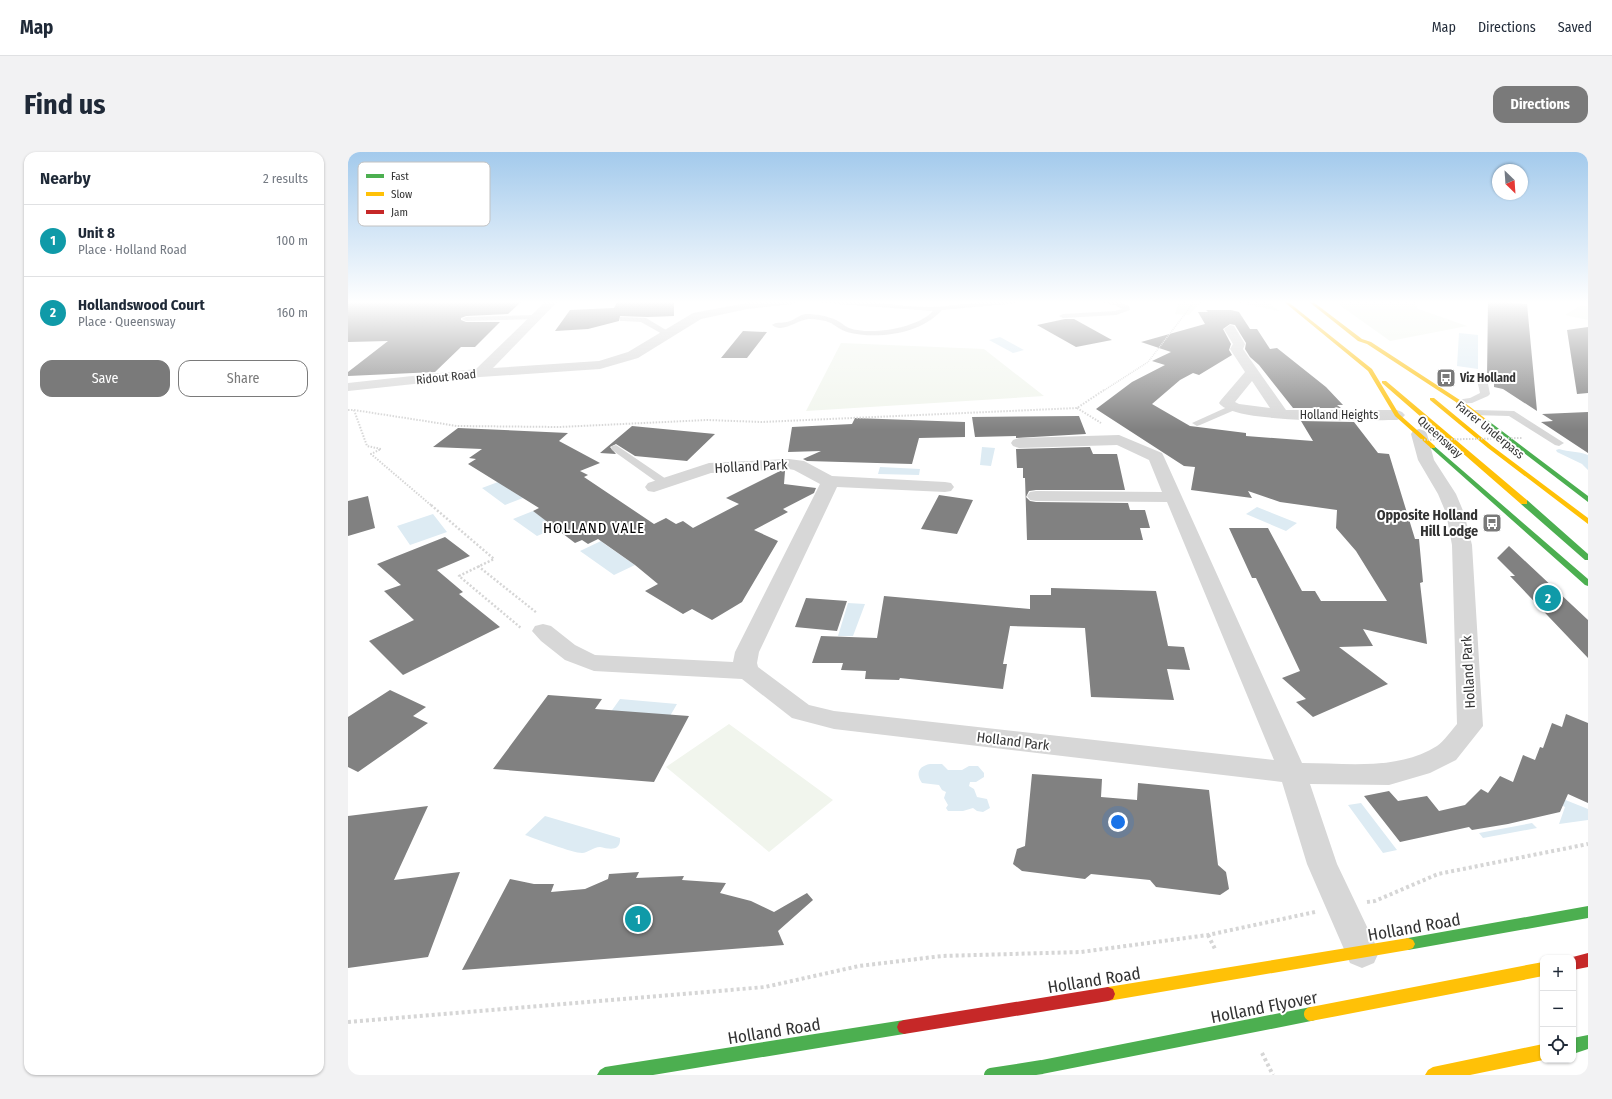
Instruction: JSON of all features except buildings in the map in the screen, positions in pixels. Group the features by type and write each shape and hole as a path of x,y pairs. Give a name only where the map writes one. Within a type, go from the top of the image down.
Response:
{"main road":[{"name":"Queensway","path":"1338,344 1370,370 1397,415 1417,437 1588,583"},
{"path":"1365,344 1409,380"},
{"path":"1371,344 1475,413 1588,500"},
{"path":"1370,370 1588,558"},
{"name":"Farrer Underpass","path":"1427,395 1490,447 1588,522"},
{"name":"Holland Road","path":"605,1075 1362,952 1588,912"},
{"path":"1576,962 1588,960"},
{"name":"Holland Flyover","path":"991,1075 1042,1067 1540,970"},
{"path":"1576,1045 1588,1042"},
{"path":"1433,1075 1540,1053"}],"street":[{"path":"480,373 509,344"},
{"name":"Ridout Road","path":"348,387 480,373 600,365 633,355 650,344"},
{"name":"Holland Heights","path":"1239,344 1236,349 1281,413"},
{"path":"1234,408 1226,403 1252,372"},
{"name":"Holland Heights","path":"1234,408 1281,413 1397,415"},
{"name":"Holland Park","path":"748,672 801,712 816,716 1293,773 1389,774 1420,766 1447,753 1470,726 1462,545 1455,513 1447,494 1430,468 1417,437"},
{"path":"1019,444 1110,439 1124,442 1156,457 1293,773 1322,864 1362,952"},
{"name":"Holland Park","path":"660,485 714,467 789,464 798,465 828,481"},
{"path":"541,624 560,646 584,660 605,664 748,672 745,663 747,652 829,484 828,481 944,487"},
{"path":"1036,496 1174,497"}],"lane":[{"path":"1459,402 1482,397 1485,394 1483,384"},
{"path":"1197,423 1234,408"},
{"path":"1475,413 1511,413 1560,443"},
{"path":"616,448 660,485"}],"path":[{"path":"348,410 457,426 560,427 707,420 762,422 1077,408 1148,362 1162,344"},
{"path":"354,410 367,446 381,449 371,454 494,559 469,570"},
{"path":"1417,437 1522,438"},
{"path":"478,566 541,624"},
{"path":"348,1022 765,987 859,966 942,956 1081,952 1208,935 1375,901 1438,874 1588,844"},
{"path":"1262,1052 1272,1075"}],"shaded area":[{"path":"840,344 984,349 1044,396 806,411"},
{"path":"997,344 1013,344 1024,350 1013,353"},
{"path":"1458,344 1478,344 1478,369 1457,366"},
{"path":"982,447 995,448 991,466 980,465"},
{"path":"1559,449 1588,455 1588,470 1582,464 1557,452 1556,450"},
{"path":"880,467 920,469 919,475 878,474"},
{"path":"498,482 523,498 505,505 482,488"},
{"path":"1257,507 1297,523 1286,531 1246,514"},
{"path":"533,511 556,528 537,536 513,519"},
{"path":"433,514 447,532 410,545 397,526"},
{"path":"601,541 635,565 614,575 580,551"},
{"path":"848,603 865,604 853,636 838,636"},
{"path":"620,699 677,704 670,716 610,713"},
{"path":"729,724 833,800 769,852 666,767"},
{"path":"930,764 942,764 948,770 962,770 969,766 978,766 984,773 984,777 976,782 970,782 969,786 974,789 977,797 987,799 990,808 983,812 977,811 973,808 963,811 948,811 946,808 948,805 944,798 946,792 942,790 939,785 922,783 920,779 919,770 923,766"},
{"path":"1563,799 1588,809 1588,820 1559,824 1565,807 1560,804"},
{"path":"1361,803 1397,850 1383,853 1348,805"},
{"path":"545,816 620,838 619,846 611,849 597,847 582,853 525,835"},
{"path":"1532,823 1537,828 1483,838 1479,833"}],"traffic: fast":[{"path":"1484,420 1588,500"},
{"path":"1433,447 1588,583"},
{"path":"1524,502 1588,558"},
{"path":"1408,944 1588,912"},
{"path":"991,1075 1042,1067 1311,1014"},
{"path":"605,1075 904,1027"},
{"path":"1576,1045 1588,1042"}],"traffic: slow":[{"path":"1338,344 1370,370 1397,415 1433,447"},
{"path":"1371,344 1467,407 1484,420"},
{"path":"1384,382 1524,502"},
{"path":"1432,399 1490,447 1588,522"},
{"path":"1108,994 1408,944"},
{"path":"1311,1014 1540,970"},
{"path":"1433,1075 1540,1053"}],"traffic: jam":[{"path":"1576,962 1588,960"},
{"path":"904,1027 1108,994"}],"place":[{"name":"Viz Holland","path":"1446,378"},
{"name":"Opposite Holland Hill Lodge","path":"1492,523"},
{"name":"Hollandswood Court","path":"1548,598"},
{"name":"Unit 8","path":"638,919"}],"district":[{"name":"HOLLAND VALE","path":"594,528"}]}
